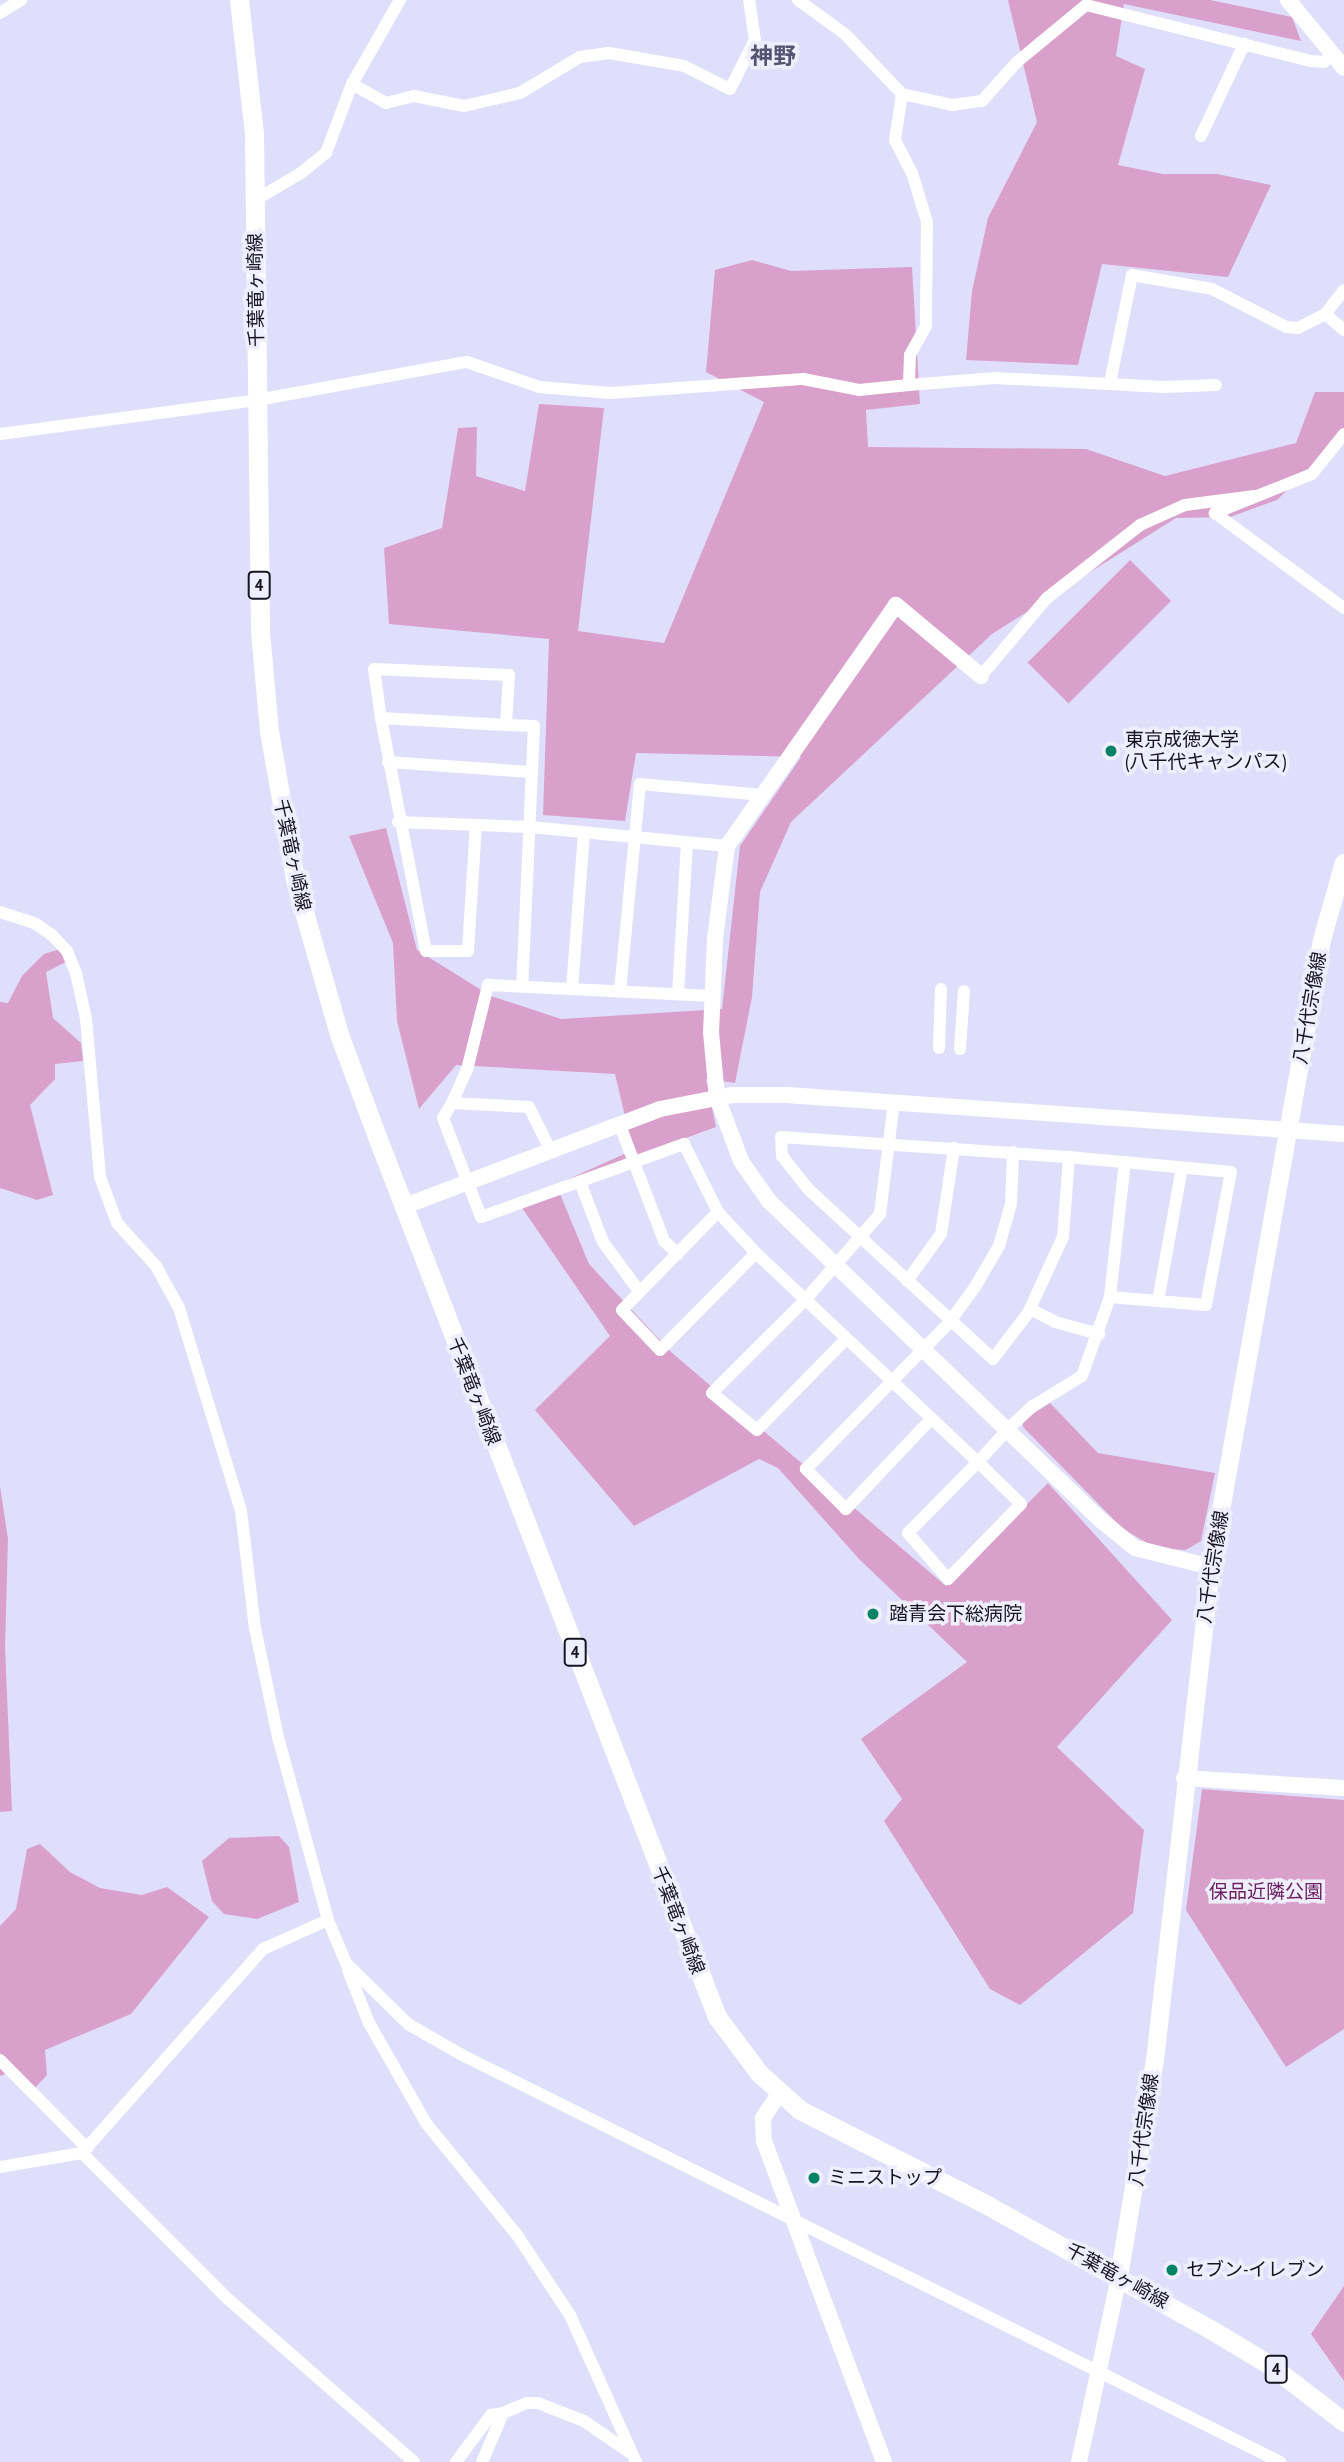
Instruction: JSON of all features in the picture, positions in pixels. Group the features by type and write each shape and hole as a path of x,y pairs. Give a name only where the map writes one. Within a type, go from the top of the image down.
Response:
{"main road":[{"name":"千葉竜ヶ崎線","path":"239,0 247,48 255,200 260,632 281,811 323,980 405,1206 717,2017 745,2057 779,2094 825,2124 987,2205 1119,2277 1270,2365 1344,2421"},
{"name":"八千代宗像線","path":"1119,2277 1153,2073 1184,1778 1211,1567 1322,940 1344,863"}],"street":[{"path":"0,13 21,0"},
{"path":"255,200 320,159 352,84 400,0"},
{"path":"352,84 386,103 414,96 464,106 520,93 580,57 610,53 684,66 730,89 755,40 750,0"},
{"path":"798,0 845,34 902,94 952,105 982,102 1017,62 1086,5 1311,61 1324,62 1331,55"},
{"path":"1288,0 1344,68"},
{"path":"1201,136 1244,44"},
{"path":"902,94 895,140 912,173 927,222 926,326 910,355 909,385"},
{"path":"1110,383 1132,275 1212,289 1286,327 1298,328 1325,314 1344,289"},
{"path":"1325,314 1344,330"},
{"path":"0,434 257,400 467,362 539,387 611,393 803,379 859,390 995,379 1165,387 1216,384"},
{"path":"1344,434 1312,474 1215,513 1344,608"},
{"path":"1211,1567 1147,1553 1123,1540 1009,1428 922,1348 757,1185 727,1132 717,1097 713,996 727,846 896,605 981,676 1046,598 1140,525 1185,505 1254,496"},
{"path":"477,825 468,951 426,951 398,822 374,669 509,675 506,725"},
{"path":"381,718 534,726 522,986"},
{"path":"388,762 533,772"},
{"path":"620,991 640,784 764,795"},
{"path":"398,822 530,827 727,846"},
{"path":"572,989 584,832"},
{"path":"678,994 687,842"},
{"path":"0,912 36,923 52,935 67,951 76,973 86,1019 100,1177 117,1223 156,1266 179,1308 241,1511 255,1628 278,1737 328,1920 369,2023 426,2123 517,2235 570,2315 634,2459"},
{"path":"713,996 488,985 467,1070 443,1118 481,1217 684,1144 718,1212 756,1254 978,1462 1021,1504 948,1578 908,1533 978,1462 1009,1428 1033,1406 1082,1376 1110,1297 1125,1162"},
{"path":"939,1048 941,989"},
{"path":"960,1049 964,990"},
{"path":"405,1206 619,1123 660,1109 717,1097 766,1094 1344,1134"},
{"path":"846,1339 757,1430 712,1392 805,1300 862,1238 880,1214 894,1102"},
{"path":"452,1103 529,1107 550,1149"},
{"path":"619,1123 632,1163 664,1241 678,1254"},
{"path":"1069,1157 1063,1237 1030,1309 993,1359 949,1323 809,1190 782,1156 781,1138 1013,1152 1069,1157 1125,1162 1182,1168 1231,1172 1206,1305 1110,1297"},
{"path":"907,1282 941,1234 954,1148"},
{"path":"932,1419 846,1509 806,1469 890,1380 949,1323 999,1246 1011,1204 1013,1152"},
{"path":"1158,1301 1182,1168"},
{"path":"580,1182 603,1242 639,1291"},
{"path":"718,1212 622,1310 660,1350 756,1254"},
{"path":"1030,1309 1055,1322 1099,1334"},
{"path":"1184,1778 1344,1788"},
{"path":"0,2167 84,2151 264,1949 328,1920"},
{"path":"346,1963 408,2024 451,2049 791,2216 1280,2462"},
{"path":"0,2060 228,2300 414,2462"},
{"path":"779,2094 763,2118 762,2130 791,2216 884,2462"},
{"path":"1079,2462 1119,2277"},
{"path":"456,2462 491,2415 503,2413 513,2406 538,2403 596,2428 634,2459"},
{"path":"482,2462 503,2413"}],"green space":[{"path":"1008,0 1210,0 1292,17 1301,41 1124,4 1116,56 1145,69 1118,165 1163,174 1217,174 1271,185 1228,277 1102,264 1078,365 966,360 972,291 988,218 1037,122"},
{"path":"752,260 791,271 912,267 920,404 866,410 868,447 1086,449 1165,476 1296,443 1315,392 1344,392 1344,435 1277,500 1230,517 1176,518 992,634 791,822 760,892 752,997 735,1083 706,1079 716,1127 647,1152 560,1194 589,1264 671,1352 946,1586 1048,1483 1172,1620 1057,1747 1144,1830 1133,1913 1020,2005 990,1989 884,1821 902,1799 861,1739 967,1662 859,1559 778,1468 759,1459 634,1526 535,1410 610,1336 518,1202 633,1150 615,1074 456,1065 419,1109 397,1021 393,943 349,836 386,828 417,950 491,996 561,1019 722,1009 740,846 801,757 636,753 625,821 543,815 549,639 389,624 384,548 442,528 458,428 477,427 476,476 525,491 539,404 604,408 578,631 664,643 764,402 706,372 715,270"},
{"path":"1130,560 1171,601 1068,704 1027,663"},
{"path":"60,949 68,961 46,972 53,1018 81,1043 83,1061 55,1064 55,1079 30,1105 53,1195 37,1200 0,1188 0,1002 8,1003 22,976 44,954"},
{"path":"1050,1403 1098,1453 1215,1473 1201,1541 1186,1550 1156,1548 1123,1529 1023,1427 1023,1420"},
{"path":"0,1486 8,1539 5,1648 12,1811 0,1812"},
{"name":"保品近隣公園","path":"1202,1789 1344,1800 1344,2029 1286,2067 1186,1910"},
{"path":"279,1836 289,1847 299,1902 257,1919 224,1914 212,1901 202,1861 229,1838"},
{"path":"40,1844 70,1872 100,1888 142,1895 167,1887 209,1917 131,2014 45,2050 47,2075 35,2088 8,2073 0,2076 0,1926 16,1909 27,1849"},
{"path":"1344,2286 1344,2381 1311,2334"}],"place":[{"name":"東京成徳大学 (八千代キャンパス)","path":"1111,751"},
{"name":"踏青会下総病院","path":"873,1614"},
{"name":"ミニストップ","path":"814,2178"},
{"name":"セブン-イレブン","path":"1172,2270"}],"district":[{"name":"神野","path":"773,56"}]}
